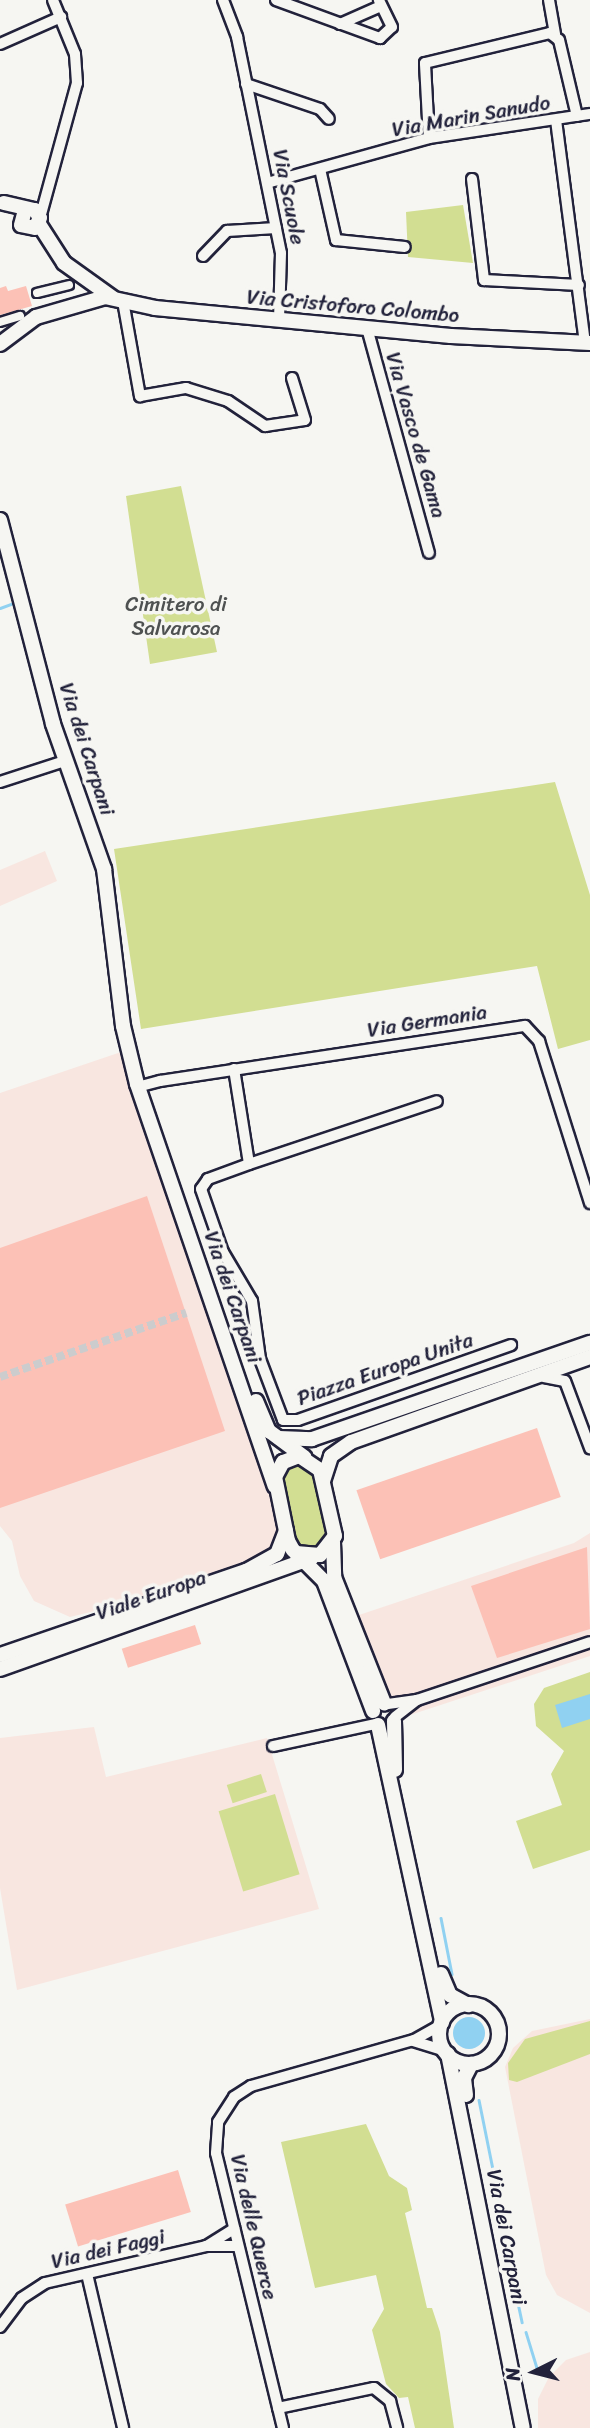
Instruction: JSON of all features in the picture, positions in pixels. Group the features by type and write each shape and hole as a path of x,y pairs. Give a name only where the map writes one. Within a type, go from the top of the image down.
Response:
{"street":[{"path":"2,202 29,219 47,188 77,83 76,56 54,0"},
{"path":"276,0 340,24 380,38 392,27 380,3 340,24"},
{"path":"549,0 555,34 577,116"},
{"name":"Via Scuole","path":"228,2 276,228 279,319"},
{"path":"0,44 61,17"},
{"path":"429,138 422,72 427,61 555,34"},
{"path":"246,83 290,96 329,119"},
{"name":"Via Marin Sanudo","path":"267,183 429,138 590,114"},
{"path":"556,120 587,343"},
{"path":"320,169 334,238 405,247"},
{"path":"472,179 484,280 579,285"},
{"name":"Via Cristoforo Colombo","path":"29,219 85,291 119,300 367,328 587,343"},
{"path":"203,256 226,231 276,228"},
{"path":"37,293 85,291"},
{"path":"0,344 27,321 66,307 85,291"},
{"path":"119,300 140,396 186,388 228,401 265,426 305,420 292,378"},
{"path":"0,322 20,316"},
{"name":"Via Vasco de Gama","path":"367,328 429,553"},
{"name":"Via dei Carpani","path":"0,520 65,761 103,863 126,1040 179,1179 261,1416 275,1436 297,1455 317,1466 323,1482"},
{"path":"0,782 65,761"},
{"name":"Via dei Carpani","path":"122,994 145,1088 149,1123 275,1486 286,1526 305,1557"},
{"name":"Via Germania","path":"145,1088 234,1069 529,1028 539,1041 590,1203"},
{"path":"234,1069 249,1164"},
{"name":"Piazza Europa Unita","path":"437,1101 208,1179 201,1189 223,1252 253,1301 260,1359 282,1420 309,1416 511,1345"},
{"name":"Via dei Carpani","path":"149,1123 154,1122 169,1167 179,1179"},
{"path":"275,1436 312,1439 590,1343"},
{"path":"567,1385 573,1369 590,1359"},
{"path":"446,2053 418,1882 394,1765 383,1715 334,1577 333,1542 323,1482 327,1463 341,1447 590,1359"},
{"path":"475,1399 551,1375 567,1385 590,1448"},
{"path":"275,1486 277,1469 297,1455 312,1439"},
{"name":"Viale Europa","path":"0,1655 246,1571 277,1553 286,1526"},
{"name":"Viale Europa","path":"0,1670 275,1575 333,1542"},
{"path":"305,1557 321,1576 383,1715"},
{"path":"275,1575 304,1568 321,1576"},
{"path":"273,1746 356,1725 417,1700 590,1642"},
{"path":"410,2041 471,2064 491,2054 499,2030 488,2011 468,2004 444,1987 418,1882"},
{"path":"442,2024 451,2011 468,2004"},
{"name":"Via delle Querce","path":"283,2428 214,2138 234,2097 255,2084 410,2041 442,2024"},
{"name":"Via dei Carpani","path":"446,2053 523,2428"},
{"name":"Via dei Carpani","path":"471,2064 465,2091 532,2428"},
{"name":"Via dei Faggi","path":"202,2247 234,2229"},
{"name":"Via dei Faggi","path":"0,2327 33,2289 202,2247 238,2246"},
{"path":"87,2274 123,2428"},
{"path":"278,2408 374,2388 390,2401 397,2428"}],"shaded area":[{"path":"45,851 57,881 0,906 0,870"},
{"path":"124,1051 280,1526 275,1548 264,1557 172,1592 70,1617 34,1601 20,1576 12,1541 0,1526 0,1093"},
{"path":"590,1533 590,1656 407,1716 385,1690 359,1615 574,1543"},
{"path":"94,1727 106,1777 267,1738 319,1909 17,1990 0,1888 0,1738"},
{"path":"590,2019 590,2313 557,2295 546,2275 505,2067 513,2048 532,2031"},
{"path":"590,2352 590,2428 538,2428 538,2399 549,2377 566,2360"}],"green space":[{"path":"463,205 473,263 408,257 406,212"},
{"name":"Cimitero di Salvarosa","path":"181,486 217,652 150,664 126,496"},
{"path":"555,782 590,895 590,1040 558,1049 537,966 141,1029 114,849"},
{"path":"297,1462 316,1478 327,1536 320,1548 300,1548 293,1538 281,1486 283,1470"},
{"path":"590,1672 590,1850 533,1869 516,1821 562,1805 551,1774 564,1751 536,1726 534,1704 544,1688"},
{"path":"261,1774 267,1792 233,1803 227,1785"},
{"path":"275,1794 300,1874 243,1892 219,1811"},
{"path":"590,2021 590,2054 517,2082 509,2080 508,2063 525,2039"},
{"path":"366,2124 389,2176 407,2188 412,2210 405,2213 427,2308 432,2308 440,2332 454,2428 415,2428 408,2397 399,2398 386,2384 372,2330 384,2309 376,2275 315,2288 281,2142"}],"water":[{"path":"590,1694 590,1719 562,1728 555,1705"},
{"path":"469,2017 480,2022 485,2033 480,2044 469,2049 458,2044 453,2033 458,2022"}],"building":[{"path":"6,286 8,291 26,286 32,306 0,315 0,288"},
{"path":"147,1196 225,1431 0,1508 0,1248"},
{"path":"537,1428 561,1497 380,1559 356,1490"},
{"path":"587,1547 590,1629 497,1658 471,1586"},
{"path":"195,1625 201,1644 128,1668 122,1649"},
{"path":"178,2170 191,2212 78,2247 65,2204"}],"waterway":[{"path":"0,608 14,603"},
{"path":"441,1918 452,1974"},
{"path":"479,2100 504,2224"},
{"path":"507,2243 512,2270"},
{"path":"514,2284 522,2322"},
{"path":"526,2332 537,2367"}],"tunnel":[{"path":"0,1377 186,1313"}]}
